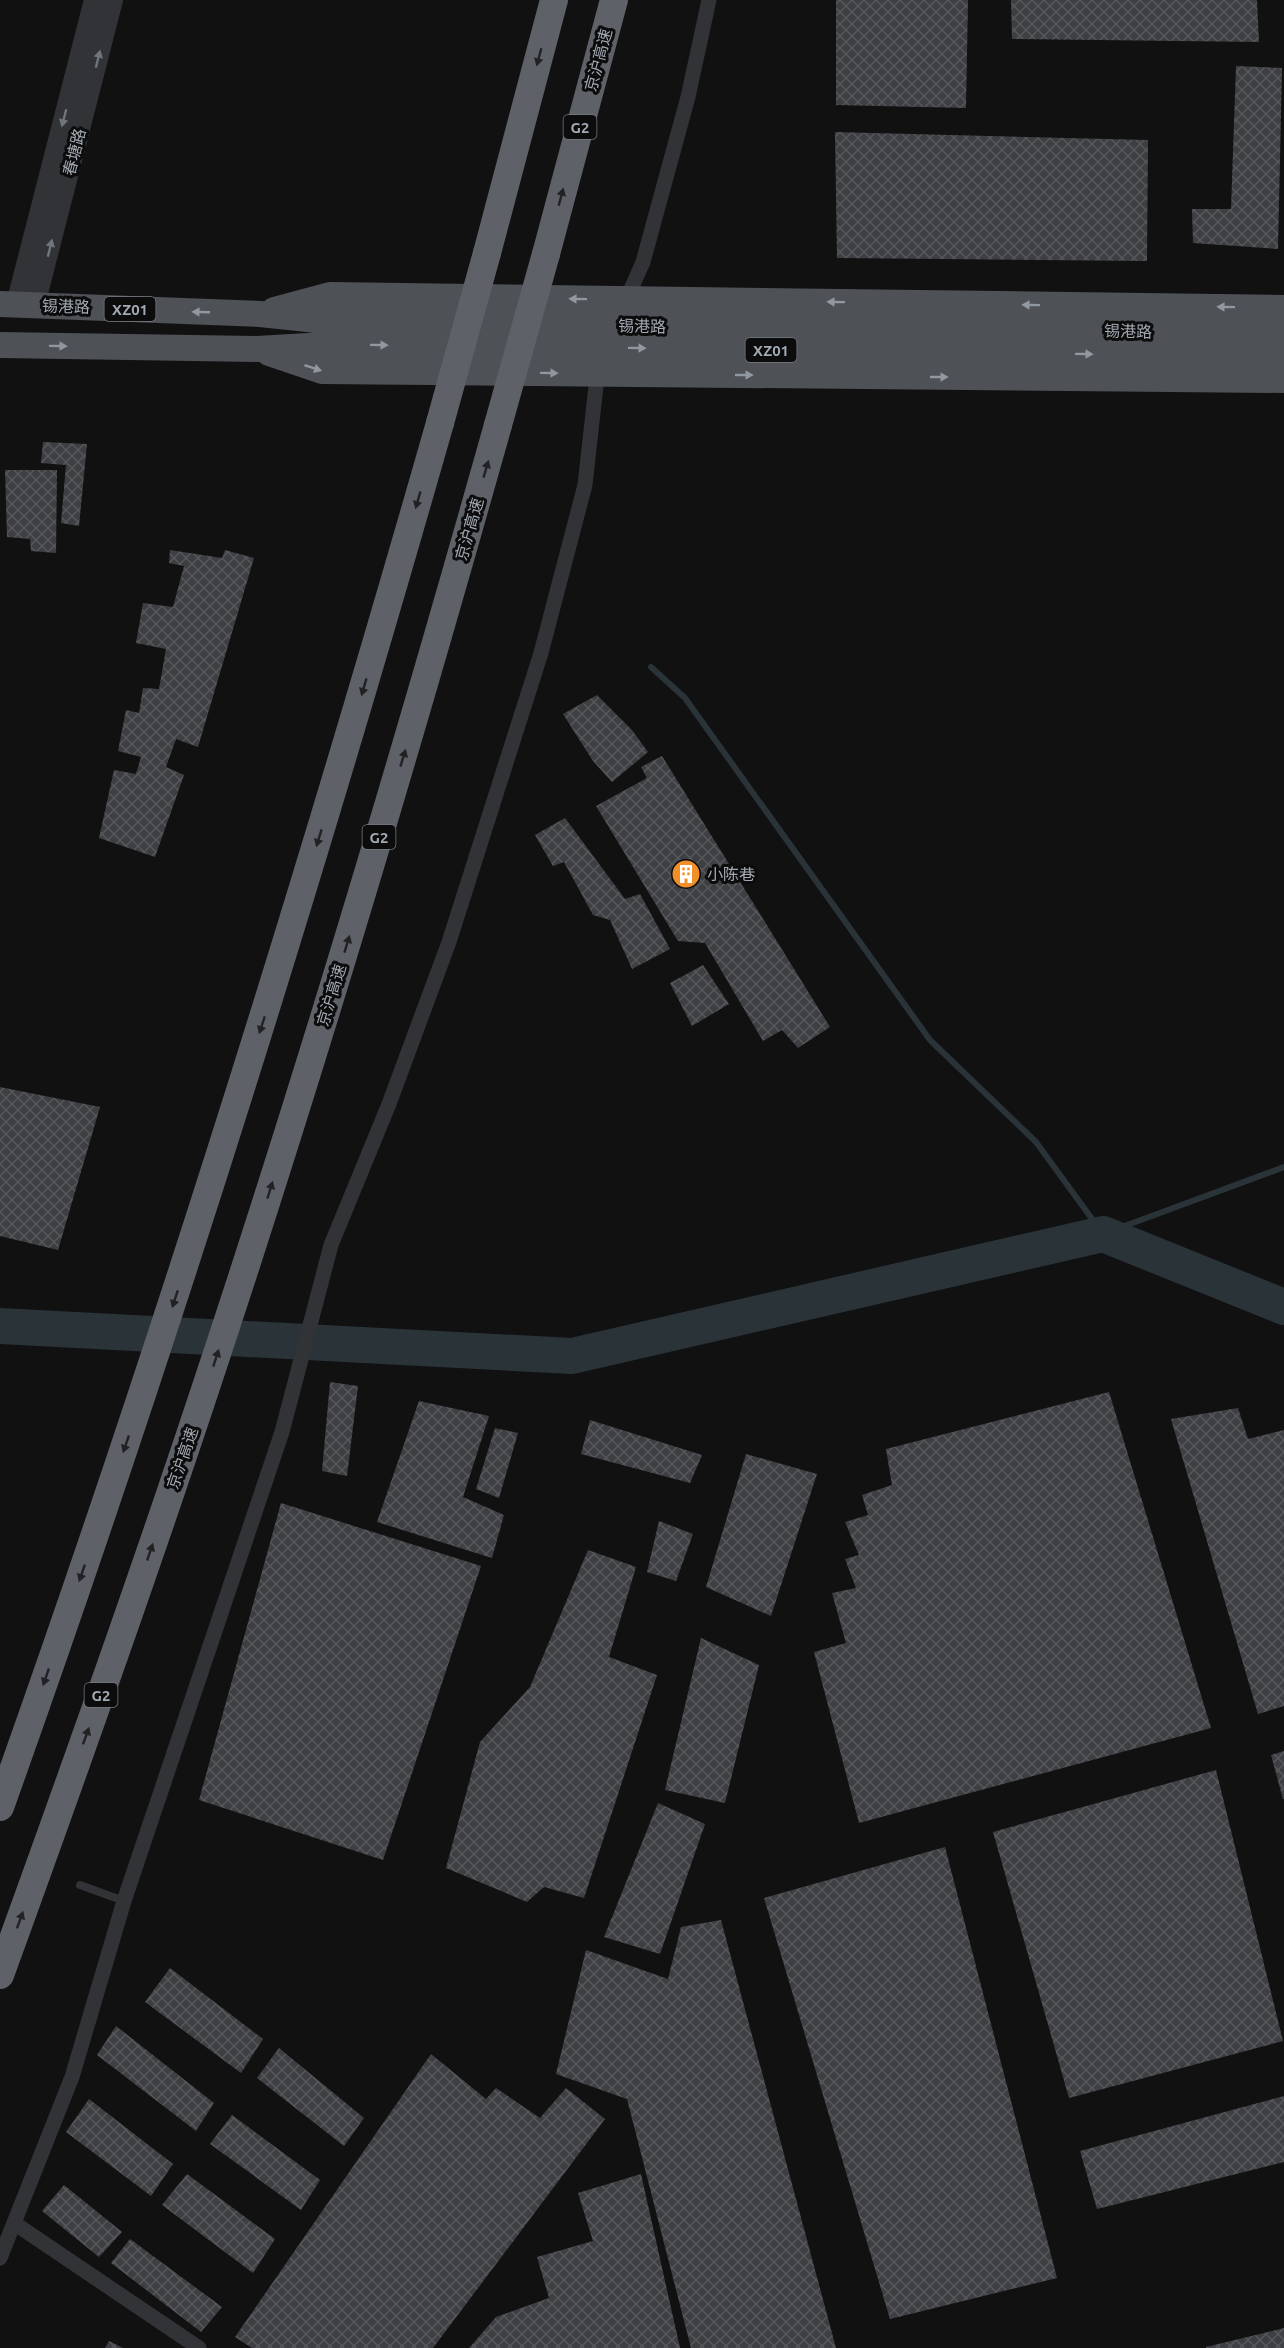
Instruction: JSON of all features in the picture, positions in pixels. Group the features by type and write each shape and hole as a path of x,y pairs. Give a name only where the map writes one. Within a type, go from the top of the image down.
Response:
{"highway":[{"path":"0,1807 138,1410 279,971 440,423 555,0"},
{"name":"京沪高速","path":"0,1975 198,1413 252,1246 418,710 546,254 614,0"}],"main road":[{"path":"260,314 330,295 1284,308"},
{"name":"锡港路","path":"17,304 260,314 327,321 609,337 1284,356"},
{"name":"锡港路","path":"0,345 257,349 609,337 1284,333"},
{"path":"257,349 321,371 1284,380"}],"street":[{"name":"春塘路","path":"17,304 94,0"},
{"name":"春塘路","path":"17,304 113,0"},
{"path":"0,2258 72,2077 124,1900 282,1432 331,1245 389,1104 449,942 541,653 585,485 596,374 609,337 643,262 688,97 709,0"},
{"path":"14,2223 199,2348"}],"lane":[{"path":"80,1885 124,1900"}],"building":[{"path":"836,0 968,0 966,108 836,105"},
{"path":"1011,0 1257,0 1259,42 1012,39"},
{"path":"1236,66 1282,68 1278,249 1193,243 1192,209 1231,209"},
{"path":"835,132 1148,140 1147,261 837,258"},
{"path":"43,442 87,444 79,526 61,523 66,465 41,463"},
{"path":"5,470 57,470 56,553 31,551 30,539 7,537"},
{"path":"170,550 222,558 225,550 254,558 198,747 176,739 166,767 184,775 155,857 99,838 114,770 136,774 141,757 118,751 126,710 139,713 143,688 159,689 166,649 136,643 143,603 173,607 184,566 169,563"},
{"path":"597,695 632,730 648,752 612,782 593,761 563,714"},
{"name":"小陈巷","path":"662,756 830,1027 798,1048 782,1030 763,1041 705,943 678,941 596,806 647,778 641,767"},
{"path":"565,818 625,899 640,894 670,949 632,969 610,920 593,915 564,862 553,866 535,835"},
{"path":"703,965 729,1004 692,1026 670,983"},
{"path":"0,1087 100,1107 58,1250 0,1236"},
{"path":"330,1382 358,1386 347,1476 322,1471"},
{"path":"1109,1392 1211,1728 859,1823 814,1652 846,1643 832,1593 856,1588 845,1559 859,1555 845,1522 868,1515 862,1495 892,1485 886,1449"},
{"path":"419,1401 489,1416 463,1497 504,1515 492,1558 377,1522"},
{"path":"1238,1408 1248,1439 1284,1430 1284,1706 1258,1714 1171,1419"},
{"path":"590,1420 702,1455 690,1483 581,1454"},
{"path":"495,1428 518,1433 499,1498 476,1489"},
{"path":"746,1454 817,1474 771,1616 706,1587"},
{"path":"281,1503 481,1566 383,1860 199,1800"},
{"path":"659,1521 693,1534 676,1581 647,1572"},
{"path":"588,1550 636,1567 609,1657 657,1675 584,1898 544,1887 527,1902 446,1868 480,1742 530,1687"},
{"path":"701,1638 759,1665 725,1803 665,1790"},
{"path":"1284,1751 1284,1799 1283,1799 1271,1755"},
{"path":"1216,1770 1283,2041 1069,2098 993,1832"},
{"path":"658,1803 705,1824 660,1954 604,1937"},
{"path":"945,1847 1057,2278 890,2319 764,1898"},
{"path":"721,1920 836,2348 691,2348 627,2099 556,2074 586,1950 668,1979 681,1927"},
{"path":"170,1968 263,2039 241,2073 145,2002"},
{"path":"116,2026 214,2103 196,2131 97,2055"},
{"path":"279,2048 364,2118 344,2146 257,2078"},
{"path":"431,2054 486,2099 496,2088 540,2118 566,2088 605,2119 433,2348 252,2348 235,2337"},
{"path":"1284,2096 1284,2162 1097,2209 1080,2151"},
{"path":"89,2099 173,2164 151,2196 66,2132"},
{"path":"232,2115 320,2180 301,2210 210,2144"},
{"path":"187,2174 275,2239 253,2273 162,2205"},
{"path":"641,2174 680,2348 469,2348 496,2317 549,2298 537,2257 593,2241 578,2193"},
{"path":"64,2185 122,2232 99,2257 42,2211"},
{"path":"130,2239 222,2307 201,2332 111,2263"},
{"path":"1284,2328 1284,2348 1206,2348 1206,2347"},
{"path":"109,2341 123,2348 105,2348"}],"waterway":[{"path":"651,667 685,698 930,1040 1036,1142 1103,1234 1284,1167"},
{"path":"0,1326 572,1356 1103,1234 1284,1307"}],"place":[{"name":"小陈巷","path":"686,874"}]}
